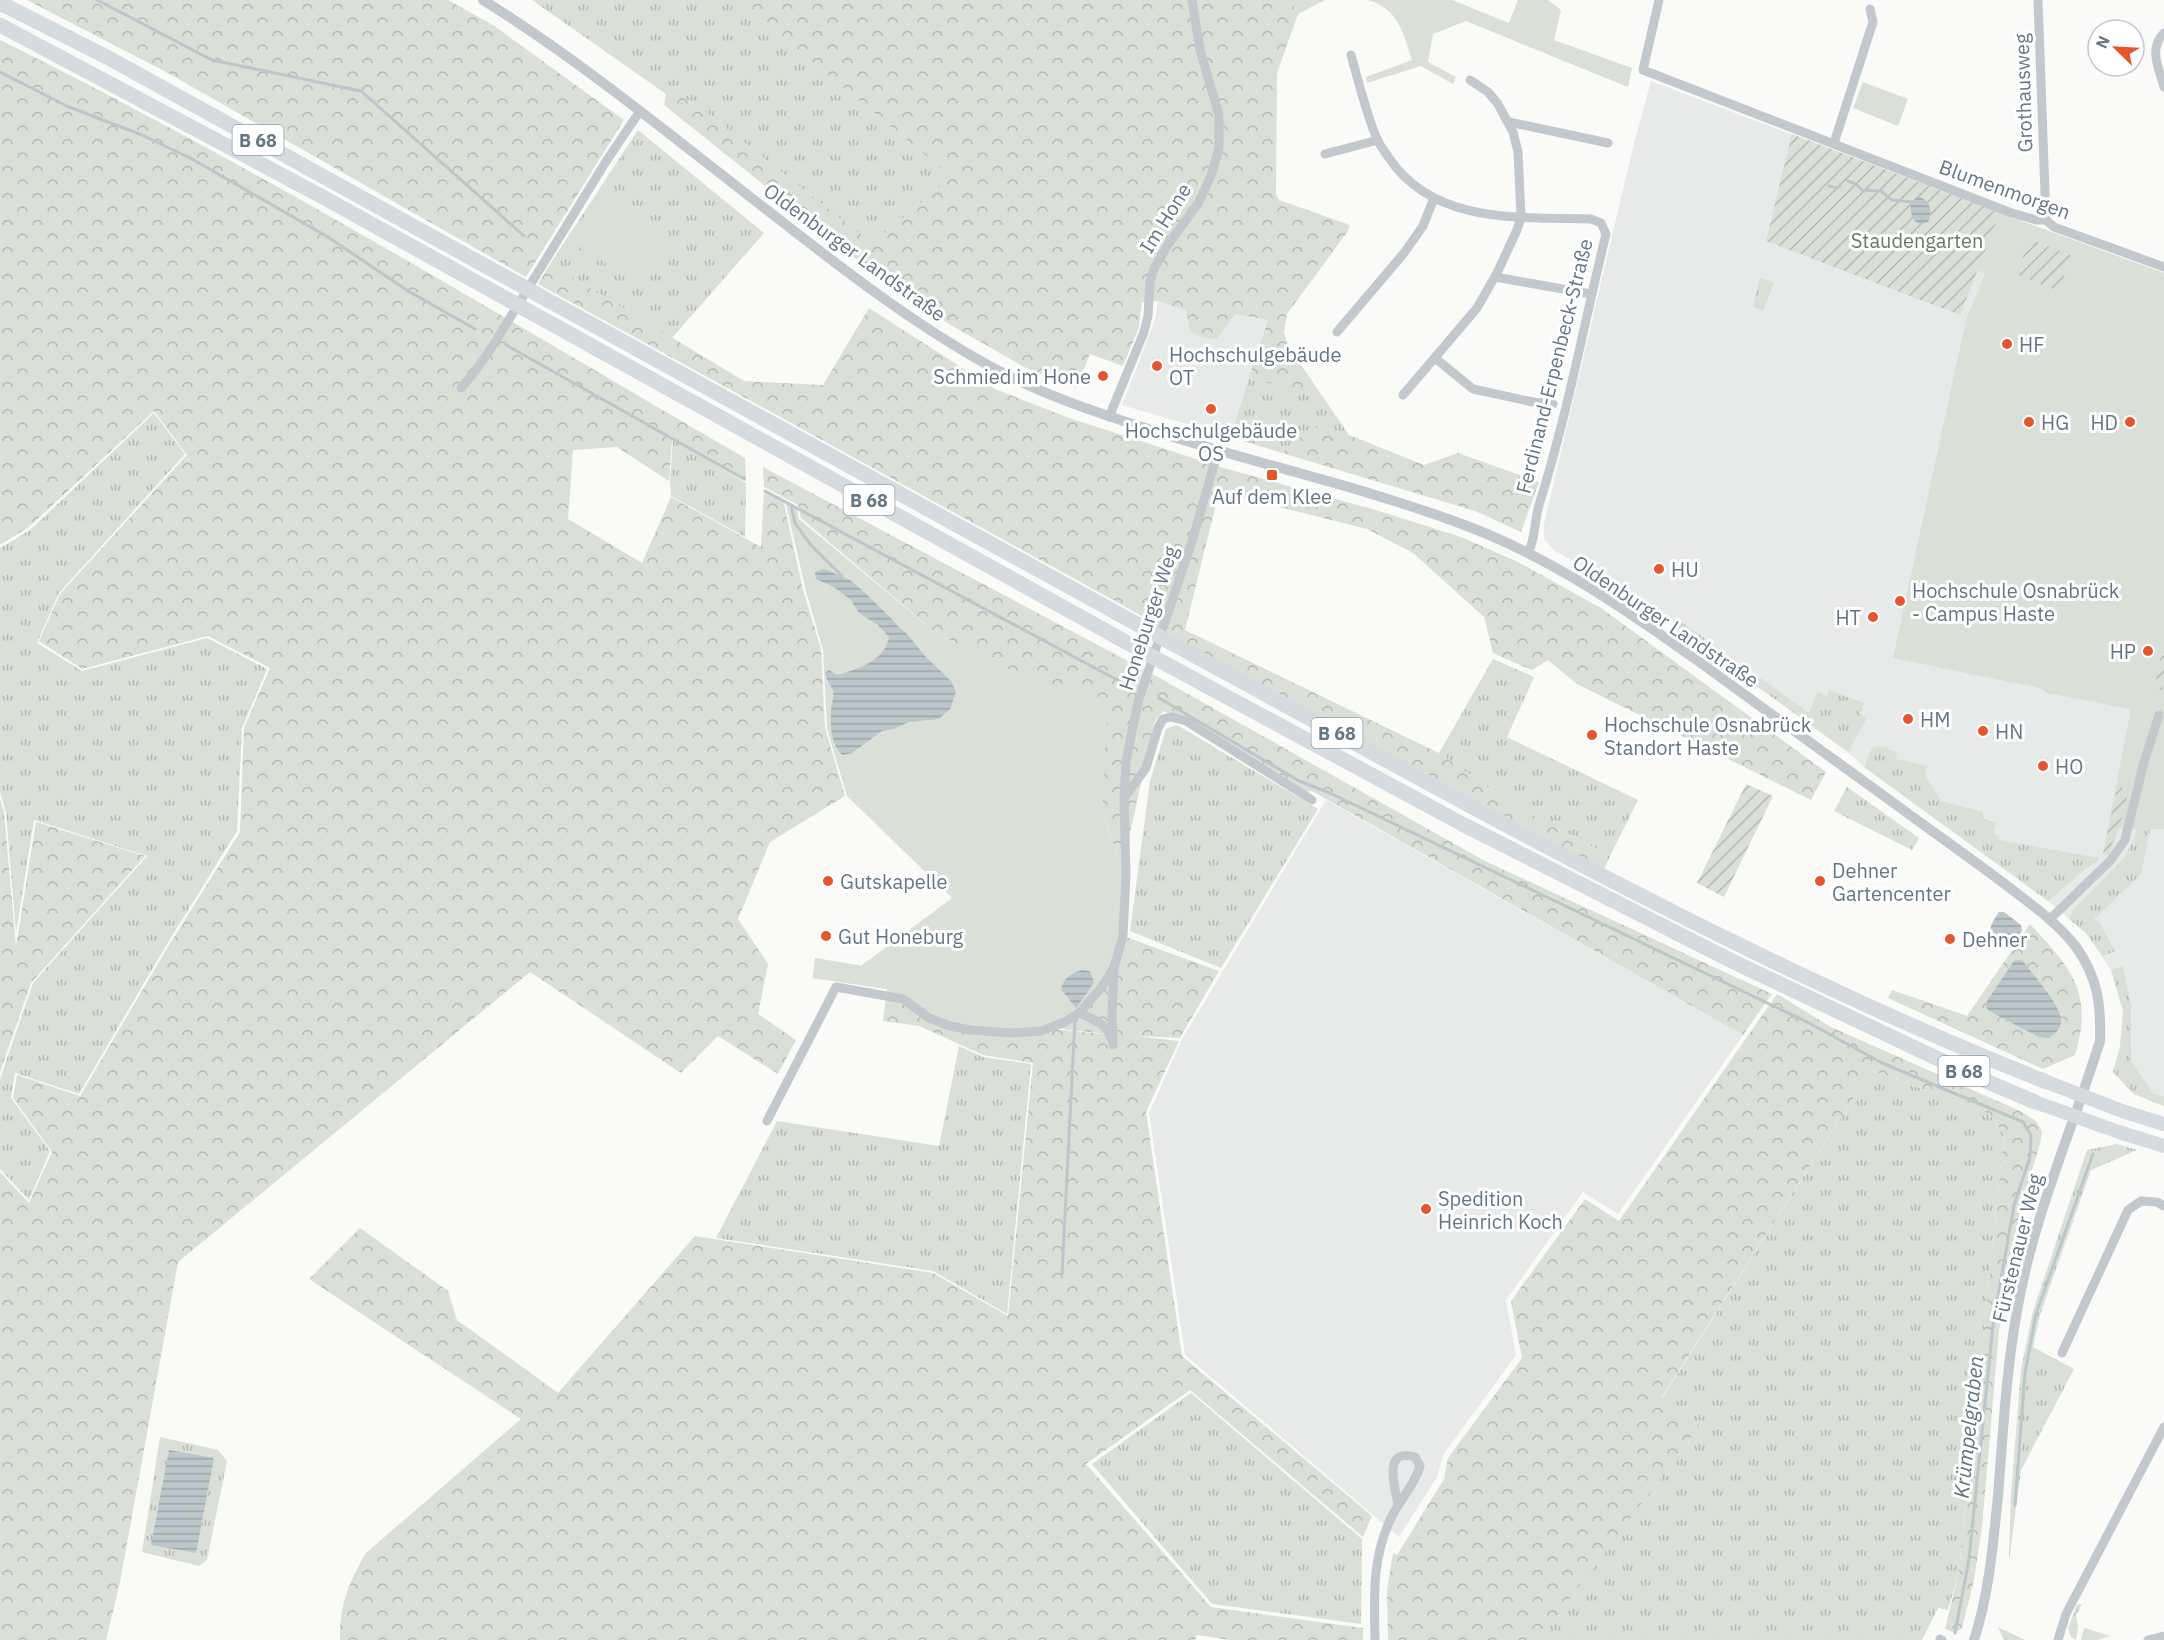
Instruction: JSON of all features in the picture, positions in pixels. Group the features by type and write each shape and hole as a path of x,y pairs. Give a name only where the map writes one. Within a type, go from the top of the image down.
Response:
{"highway":[{"name":"B 68","path":"0,3 105,56 1471,807 1741,947 1970,1052 2044,1081"},
{"name":"B 68","path":"0,25 321,196 501,298 1144,652 1464,825 1734,962 1972,1075 2035,1102"}],"main road":[{"name":"B 68","path":"2044,1081 2164,1124"},
{"name":"B 68","path":"2035,1102 2164,1146"}],"street":[{"name":"Oldenburger Landstraße","path":"483,0 572,59 898,310 1002,372 1054,396 1109,417 1218,451 1394,500 1470,527 1528,553 1594,588 1660,634 1848,769 2050,919 2075,946 2090,971 2101,1007 2100,1041 2074,1116"},
{"name":"Im Hone","path":"1109,417 1144,332 1148,316 1150,282 1154,270 1167,246 1199,202 1212,173 1218,148 1219,115 1200,50 1192,0"},
{"name":"Blumenmorgen","path":"1659,0 1646,71 2009,212 2036,220 2046,220 2054,227 2164,267"},
{"name":"Grothausweg","path":"2038,0 2046,220"},
{"path":"1834,144 1872,22 1870,9"},
{"path":"2164,33 2155,48 2164,87"},
{"name":"Ferdinand-Erpenbeck-Straße","path":"1351,56 1378,140 1396,169 1415,186 1434,198 1464,210 1491,215 1591,219 1601,223 1606,234 1566,406 1537,510 1533,543 1528,553"},
{"path":"1404,395 1477,308 1495,277 1521,217 1518,152 1509,122 1488,92 1470,80"},
{"path":"461,388 488,353 593,182 640,111"},
{"path":"1509,122 1608,143"},
{"path":"1325,154 1378,140"},
{"path":"1337,332 1404,253 1423,226 1434,198"},
{"path":"1495,277 1592,294"},
{"path":"1435,358 1473,389 1553,404"},
{"name":"Honeburger Weg","path":"1076,1014 1098,1021 1108,1031 1113,1045 1114,967 1123,936 1126,897 1124,798 1126,762 1139,699 1193,538 1218,451"},
{"path":"2050,919 2110,861 2125,840 2144,762 2159,715"},
{"path":"1124,798 1146,768 1163,719 1171,717 1186,721 1311,800"},
{"name":"Honeburger Weg","path":"767,1121 836,987 903,999 922,1014 938,1022 970,1030 1027,1033 1053,1028 1076,1014 1102,987 1114,967"},
{"name":"Fürstenauer Weg","path":"1974,1640 1988,1581 1994,1540 2009,1366 2017,1309 2036,1230 2074,1116"},
{"path":"2062,1353 2128,1210 2141,1201 2157,1202 2164,1206"},
{"path":"2058,1640 2066,1614 2160,1445 2164,1427"},
{"path":"1375,1640 1374,1571 1383,1537 1398,1505 1417,1478 1420,1466 1415,1457 1406,1454 1398,1456 1393,1463 1392,1472 1398,1505"},
{"path":"2148,1640 2164,1636"}],"shaded area":[{"name":"Hochschule Osnabrück - Campus Haste","path":"1651,81 2014,219 2164,273 2164,1106 2134,1094 2113,1072 2120,1047 2123,1011 2111,970 2086,933 2048,901 1864,767 1848,752 1600,575 1555,551 1544,539 1544,524 1633,147"},
{"path":"1918,197 1928,203 1930,210 1928,222 1920,224 1916,222 1911,212 1912,202"},
{"path":"1158,301 1187,310 1190,331 1217,339 1235,314 1268,320 1231,437 1122,405 1155,320"},
{"path":"824,569 850,580 863,591 951,681 956,692 950,709 939,719 909,722 882,731 852,753 843,755 839,752 831,728 833,691 825,673 829,670 837,675 869,663 882,652 889,637 878,625 859,613 851,600 834,587 816,579 815,572"},
{"path":"1326,800 1743,1035 1618,1214 1583,1192 1506,1300 1516,1355 1443,1455 1437,1477 1399,1537 1185,1355 1149,1113 1182,1039"},
{"path":"1999,912 2004,912 2021,925 2022,931 2012,945 2007,946 1991,932 1992,924"},
{"path":"2014,961 2023,961 2057,1008 2060,1027 2049,1038 2039,1037 1989,1011 1986,1007 1987,1001"},
{"path":"1082,970 1090,971 1094,983 1076,1008 1061,989 1068,977"},
{"path":"169,1450 214,1458 196,1553 151,1545"}],"green space":[{"path":"27,0 448,0 493,25 624,120 526,277 166,72"},
{"path":"532,0 737,0 952,177 872,244 708,114 680,95 666,94"},
{"path":"737,0 1279,0 1294,5 1298,14 1277,73 1276,195 1279,200 1350,226 1287,314 1284,332 1288,346 1323,397 1249,378 1268,320 1235,314 1217,339 1202,337 1190,331 1186,310 1158,301 1142,302 1139,327 1123,366 1090,354 1076,388 1024,367 949,324 860,262 664,105 666,94 680,95 708,114 872,243 952,177"},
{"path":"1279,0 1325,0 1298,14 1294,5"},
{"path":"1368,0 1452,0 1509,23 1518,0 1548,0 1561,10 1554,40 1632,68 1628,87 1466,21 1433,34 1428,62 1456,77 1453,84 1421,66 1367,83 1366,77 1412,60 1402,32 1393,16 1387,9"},
{"path":"0,40 95,88 283,190 745,458 746,481 672,437 669,481 617,447 573,450 568,519 642,563 671,497 761,547 764,489 783,499 803,590 821,649 825,728 845,796 770,842 738,919 768,964 758,1014 796,1040 778,1074 718,1036 681,1073 530,972 178,1262 120,1582 106,1640 0,1640 0,1172 29,1203 52,1152 13,1098 17,1075 80,1096 166,950 240,832 244,728 270,668 208,636 82,669 39,641 60,594 187,455 154,411 29,527 0,545"},
{"path":"1863,82 1908,99 1898,126 1853,108"},
{"path":"638,130 764,233 672,338 550,264"},
{"name":"Staudengarten","path":"1792,134 2000,213 1960,315 1766,241"},
{"path":"605,194 673,242 640,284 577,246 576,238 580,224 594,204"},
{"path":"2000,213 2164,273 2164,829 2119,829 2109,855 2103,854 2131,709 2047,693 2040,688 1893,658 1966,320 1985,274 1977,270"},
{"path":"2030,239 2072,256 2058,291 2016,274"},
{"path":"550,264 744,381 823,385 869,308 995,389 1069,418 1224,468 1379,511 1461,537 1518,562 1601,608 1826,772 1811,800 1577,684 1548,660 1532,670 1493,653 1484,617 1413,553 1367,529 1219,492 1185,630 1439,753 1510,803 1610,856 1604,869 1152,627 1153,622 538,284"},
{"path":"1760,278 1774,283 1763,311 1753,307"},
{"path":"1249,378 1323,397 1349,435 1314,425 1282,453 1231,437"},
{"path":"154,413 185,454 59,593 37,643 82,671 207,638 267,669 242,728 237,831 164,949 79,1094 15,1073 11,1098 50,1151 29,1200 0,1169 0,1079 33,983 147,856 34,820 16,933 6,813 0,792 0,548 30,530"},
{"path":"1314,425 1349,435 1424,465 1458,453 1539,482 1521,532 1475,511 1282,453"},
{"path":"673,439 746,483 745,537 671,496"},
{"path":"763,467 1156,676 1485,861 1772,994 1743,1035 1312,791 1300,793 1186,721 1163,711 1154,723 1122,870 1123,936 1219,971 1180,1038 1136,1036 1179,1041 1146,1112 1182,1356 1372,1516 1363,1537 1190,1390 1086,1464 1211,1607 1363,1628 1363,1640 1230,1640 1197,1635 1195,1640 340,1640 343,1605 366,1553 521,1419 309,1279 360,1228 448,1291 457,1320 558,1393 695,1236 933,1273 1008,1316 1033,1063 983,1055 919,1026 883,1021 887,989 813,978 815,958 861,966 900,938 1052,1029 1124,1036 1053,1028 1118,858 1102,810 1103,771 1048,685 1015,673 937,634 801,518 798,505 764,487"},
{"path":"785,500 797,507 799,519 937,634 1015,673 1048,685 1108,699 1102,810 1122,870 1123,936 1114,967 1079,1013 1027,1033 950,1026 903,999 886,997 887,989 813,978 815,958 861,966 952,898 847,796 827,729 823,650 806,591"},
{"path":"1676,618 1809,713 1818,691 1826,697 1829,690 1864,703 1860,714 1867,718 1848,752 1673,626"},
{"path":"2164,642 2162,690 2154,689"},
{"path":"1493,659 1534,677 1507,737 1638,800 1610,856 1510,803 1439,753"},
{"path":"1177,725 1318,809 1221,968 1130,931 1150,781 1166,729"},
{"path":"1888,747 1888,750 1897,752 1896,759 1927,766 1925,776 1941,801 1983,812 1983,819 1996,823 1993,834 2000,836 1999,840 2099,858 2097,862 2086,868 2048,901 1864,767 1872,748"},
{"path":"1746,784 1773,796 1724,897 1697,883"},
{"path":"1847,787 1919,838 1912,850 1834,811"},
{"path":"2117,787 2129,789 2119,829 2110,847 2109,855 2103,854"},
{"path":"0,799 4,812 16,946 36,822 145,856 31,983 0,1072"},
{"path":"2141,813 2164,829 2150,829 2141,874 2094,919 2100,923 2115,951 2103,956 2086,933 2069,919 2072,911 2125,857 2135,836"},
{"path":"2030,924 2057,954 2075,982 2082,1014 2075,1055 2043,1069 1888,998 1892,990 1967,1016"},
{"path":"2123,966 2131,1006 2131,1061 2154,1094 2164,1096 2164,1106 2134,1094 2113,1072 2120,1047 2123,1011 2111,970"},
{"path":"1777,994 1831,1027 2020,1111 2036,1121 2042,1133 2016,1231 1999,1331 1982,1527 1974,1580 1962,1628 1955,1633 1945,1629 1959,1571 2004,1135 1990,1114 1871,1070 1662,1397 1700,1426 1540,1638 1542,1640 1388,1640 1387,1590 1393,1553 1397,1555 1444,1479 1448,1458 1522,1358 1511,1301 1585,1199 1619,1221"},
{"path":"959,1046 983,1057 1031,1064 1007,1314 933,1271 716,1238 777,1121 939,1146"},
{"path":"1871,1070 1990,1114 2004,1135 1959,1571 1948,1610 1938,1608 1922,1640 1542,1640 1539,1638 1700,1426 1662,1398"},
{"path":"2117,1144 2137,1150 2091,1170 2040,1315 2033,1347 2074,1369 2021,1470 2009,1561 2011,1494 2021,1370 2033,1311 2087,1150"},
{"path":"1191,1393 1362,1539 1361,1624 1212,1604 1092,1464"},
{"path":"160,1437 218,1450 227,1461 207,1560 199,1566 142,1552"},
{"path":"2082,1604 2076,1615 2078,1626 2076,1640 2071,1637 2068,1628 2077,1605"},
{"path":"1998,1627 2025,1640 2004,1640"},
{"path":"2084,1628 2111,1636 2097,1640 2081,1640"}],"waterway":[{"path":"97,0 212,60 361,91 524,236"},
{"path":"0,72 69,107 142,135 192,159 328,237 408,291 475,329"},
{"path":"1848,181 1856,184 1862,190 1881,191 1892,200 1912,202"},
{"path":"1829,186 1837,188 1840,186"},
{"path":"506,345 744,479"},
{"path":"765,491 1121,682"},
{"path":"791,505 795,523 810,544 842,576"},
{"name":"Krümpelgraben","path":"1159,698 1299,781 1330,793 1809,1023 1882,1063 2023,1122 2031,1135 2030,1157 2014,1205 1993,1325 1969,1559 1955,1633"},
{"path":"1062,1274 1075,1019"},
{"path":"2015,1505 2025,1373 2036,1314 2093,1154"}],"place":[{"name":"HF","path":"2007,344"},
{"name":"Hochschulgebäude OT","path":"1157,366"},
{"name":"Schmied im Hone","path":"1103,376"},
{"name":"Hochschulgebäude OS","path":"1211,409"},
{"name":"HG","path":"2029,422"},
{"name":"HD","path":"2130,422"},
{"name":"Auf dem Klee","path":"1272,475"},
{"name":"HU","path":"1659,569"},
{"name":"Hochschule Osnabrück - Campus Haste","path":"1900,601"},
{"name":"HT","path":"1873,617"},
{"name":"HP","path":"2148,651"},
{"name":"HM","path":"1908,719"},
{"name":"HN","path":"1983,731"},
{"name":"Hochschule Osnabrück Standort Haste","path":"1592,735"},
{"name":"HO","path":"2043,766"},
{"name":"Gutskapelle","path":"828,881"},
{"name":"Dehner Gartencenter","path":"1820,881"},
{"name":"Gut Honeburg","path":"826,936"},
{"name":"Dehner","path":"1950,939"},
{"name":"Spedition Heinrich Koch","path":"1426,1209"}]}
